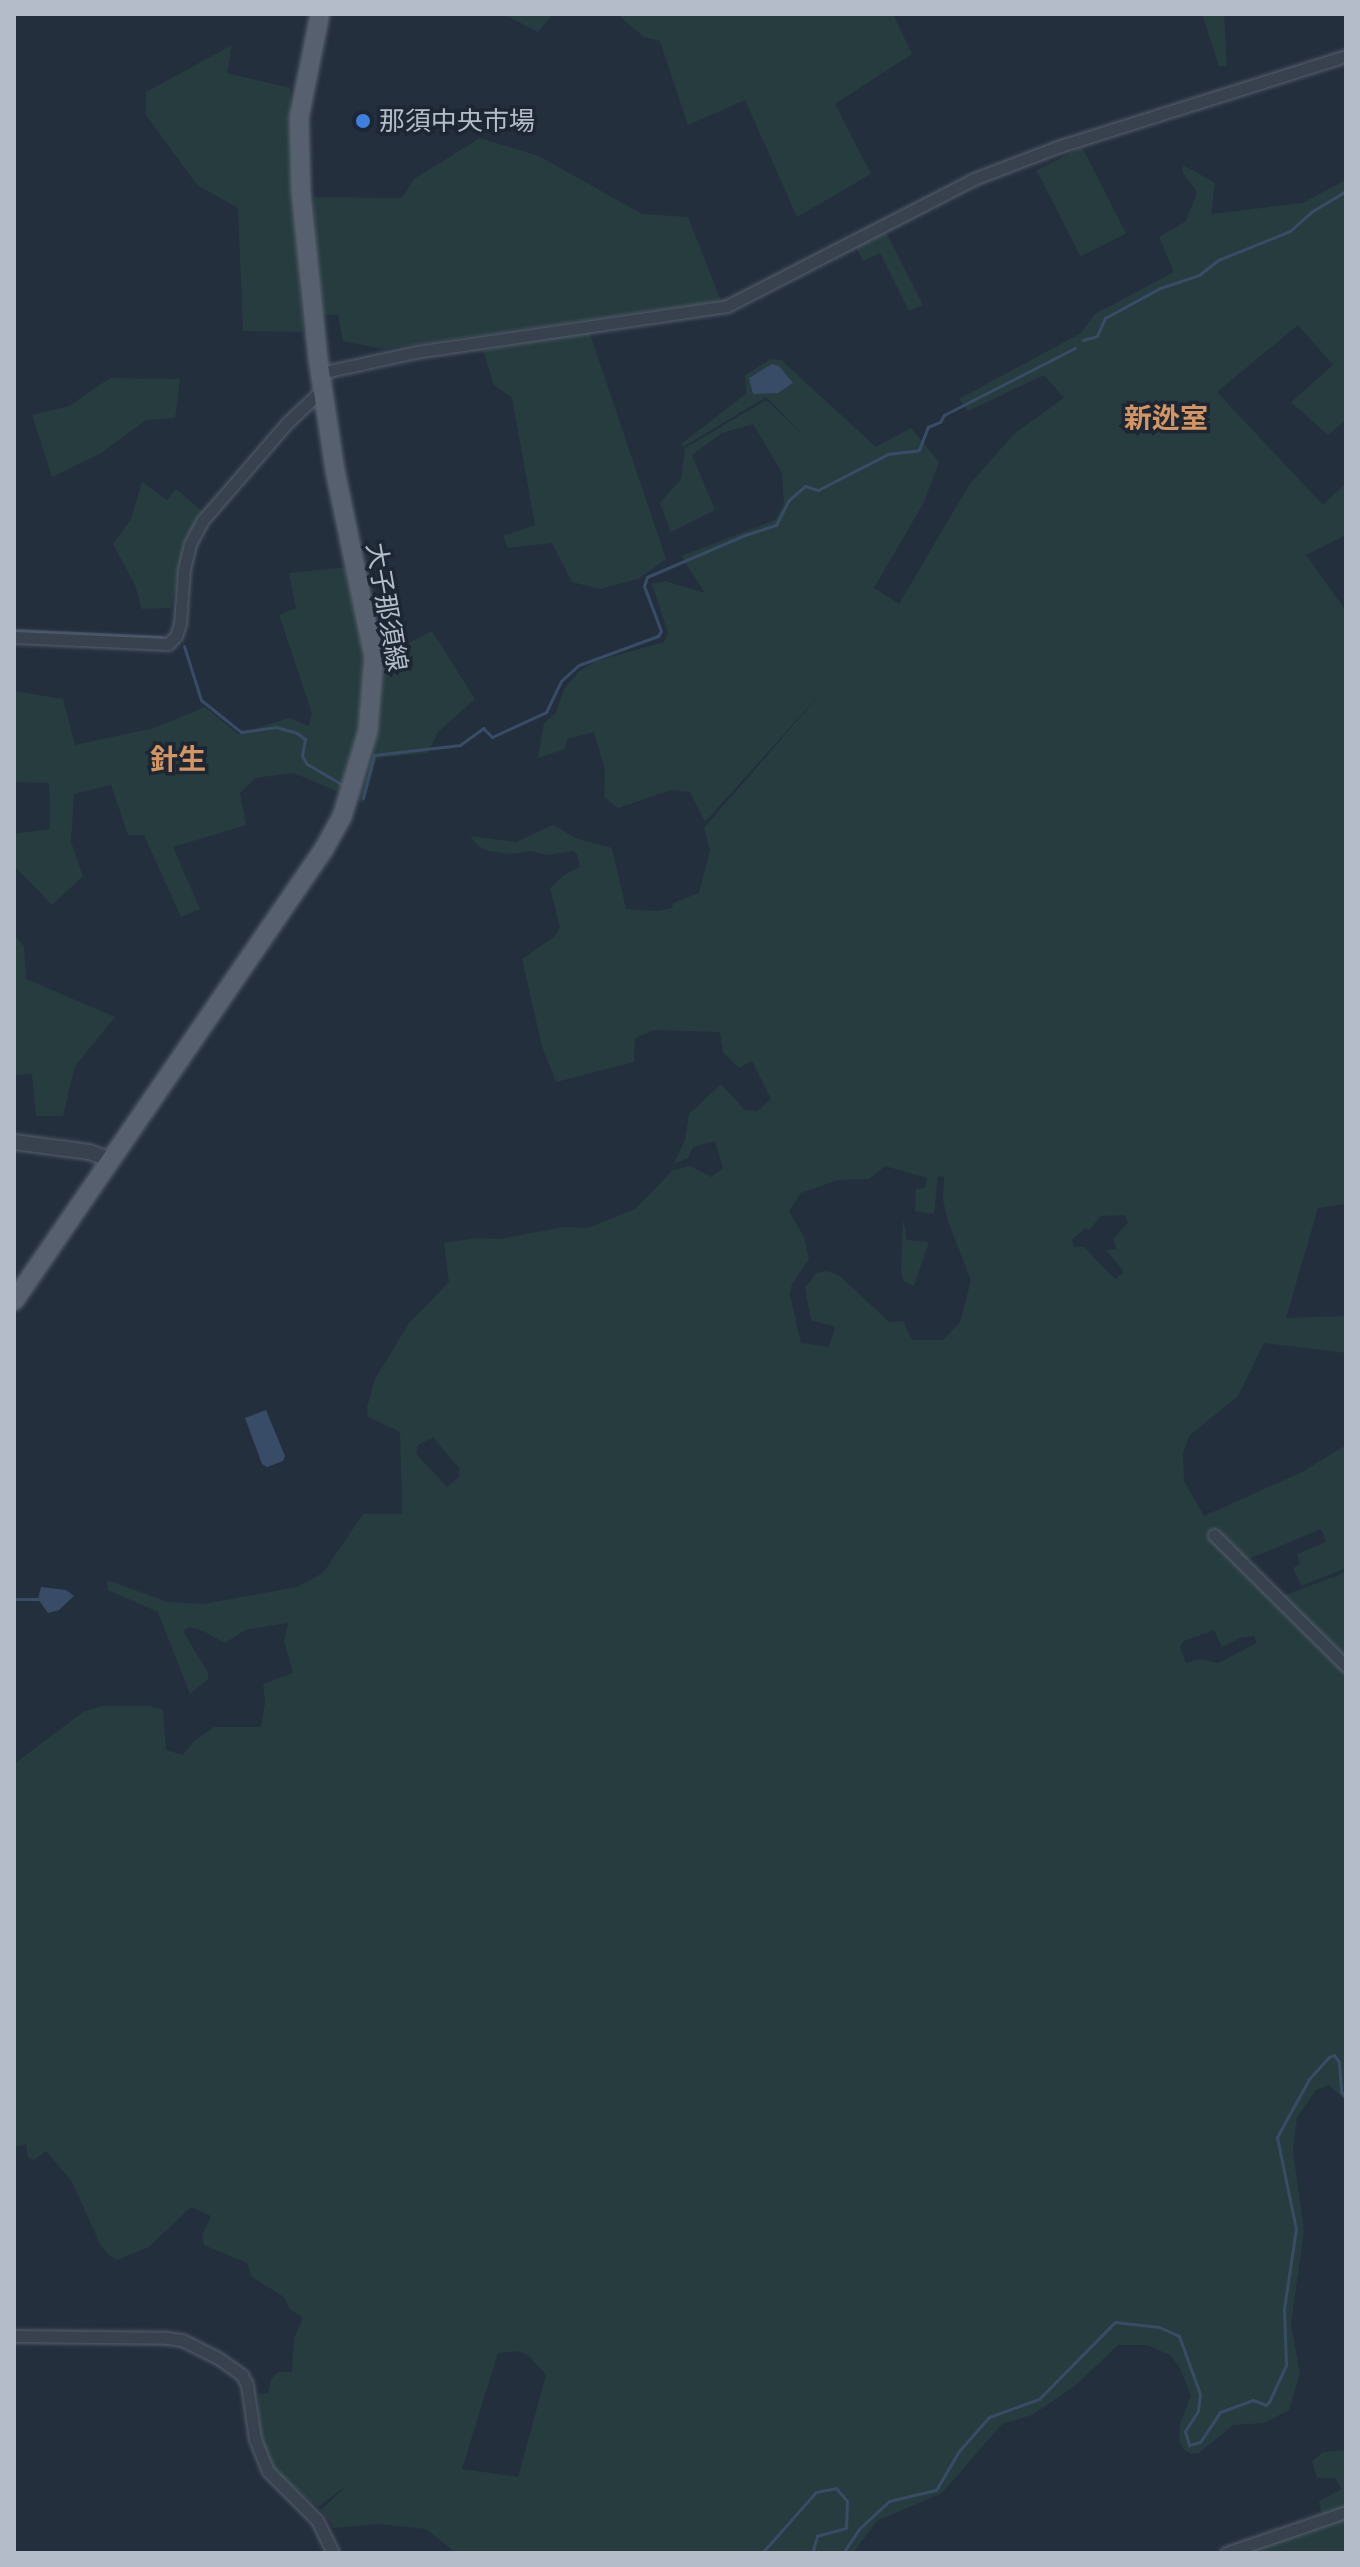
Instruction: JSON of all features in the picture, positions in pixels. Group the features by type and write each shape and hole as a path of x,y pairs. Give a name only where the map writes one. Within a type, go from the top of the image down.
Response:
{"main road":[{"name":"大子那須線","path":"14,1301 324,849 342,817 359,773 375,689 374,657 335,470 321,381 307,268 298,145 299,118 320,14"}],"street":[{"path":"14,637 168,644 176,636 180,624 184,570 190,544 203,520 321,381 416,352 727,306 974,179 1060,146 1346,56"},
{"path":"14,1142 89,1152 111,1160"},
{"path":"1214,1535 1346,1666"},
{"path":"14,2336 167,2338 191,2344 218,2358 242,2375 252,2396 255,2439 268,2471 317,2520 333,2553"},
{"path":"1226,2553 1346,2512"}],"green space":[{"path":"503,14 553,14 538,32"},
{"path":"617,14 893,14 912,54 835,104 871,174 797,217 745,100 688,125 660,41 644,37"},
{"path":"1202,14 1224,14 1227,66 1219,66"},
{"path":"232,45 227,73 290,88 303,332 243,331 238,208 197,185 146,115 146,92"},
{"path":"480,138 539,156 642,214 688,217 721,301 383,349 343,341 338,315 319,314 314,197 402,198 414,179"},
{"path":"1082,147 1126,233 1081,257 1037,170"},
{"path":"1183,165 1215,183 1211,214 1302,203 1346,180 1346,420 1328,435 1291,402 1333,365 1298,325 1217,392 1323,505 1346,483 1346,535 1306,555 1346,611 1346,1204 1318,1208 1286,1318 1346,1316 1346,1353 1264,1343 1238,1396 1189,1436 1183,1453 1184,1481 1204,1516 1304,1471 1346,1445 1346,1568 1301,1586 1293,1568 1300,1564 1297,1554 1326,1542 1321,1529 1244,1561 1280,1597 1346,1572 1346,2101 1329,2085 1316,2090 1297,2117 1293,2151 1304,2231 1291,2324 1300,2374 1289,2410 1264,2423 1233,2425 1199,2453 1191,2454 1183,2449 1179,2440 1180,2424 1191,2395 1180,2368 1170,2355 1147,2345 1118,2345 1075,2386 1032,2415 1002,2424 942,2493 877,2521 853,2553 456,2553 426,2529 378,2524 334,2528 321,2510 347,2485 318,2507 279,2475 265,2453 259,2425 259,2394 268,2393 271,2379 278,2372 292,2372 294,2338 303,2318 290,2309 284,2297 252,2277 247,2263 204,2245 202,2236 211,2216 191,2207 149,2247 117,2260 110,2256 101,2246 72,2182 46,2151 34,2160 28,2157 26,2144 14,2147 14,1764 83,1712 102,1706 149,1706 163,1710 166,1750 183,1755 195,1740 214,1727 261,1727 265,1703 263,1684 293,1673 284,1641 288,1623 245,1630 225,1643 189,1627 183,1631 208,1673 208,1679 190,1694 158,1612 108,1590 107,1580 168,1602 203,1604 297,1587 323,1573 363,1514 402,1514 400,1432 368,1417 367,1407 375,1379 409,1323 449,1282 444,1243 476,1238 500,1239 563,1227 588,1228 635,1209 673,1170 690,1166 711,1177 723,1168 715,1141 693,1147 688,1158 674,1164 685,1140 689,1114 721,1084 745,1110 757,1111 771,1099 752,1061 739,1068 723,1052 720,1032 654,1030 635,1038 634,1062 556,1082 542,1047 522,959 555,936 560,927 550,888 564,875 580,867 577,854 573,851 547,855 530,851 510,854 489,851 478,846 470,836 516,842 553,825 575,838 612,848 626,909 658,911 672,908 673,903 699,893 710,850 704,828 830,683 705,822 690,792 671,790 618,808 604,797 605,770 594,732 567,739 565,749 538,758 544,723 556,713 564,689 579,671 596,661 664,642 668,633 652,584 665,581 705,593 681,556 775,520 784,504 782,473 753,424 722,433 692,455 715,510 671,532 660,503 681,479 685,448 766,400 803,434 766,397 683,447 681,444 746,394 745,375 771,359 781,360 876,447 911,428 939,462 924,502 874,588 899,604 969,485 1014,434 1064,398 1044,375 968,411 959,399 1081,333 1095,314 1174,272 1159,237 1186,221 1197,192 1183,173","holes":["885,1166 927,1178 925,1188 916,1189 915,1211 934,1214 938,1176 944,1177 943,1200 948,1222 971,1280 960,1322 943,1340 912,1340 903,1321 889,1322 840,1276 827,1271 816,1273 805,1288 811,1320 835,1327 829,1347 801,1343 790,1295 792,1284 809,1259 804,1237 789,1211 801,1193 838,1180 869,1179","1125,1215 1128,1223 1113,1239 1117,1249 1106,1250 1124,1272 1115,1279 1084,1247 1074,1247 1072,1240 1084,1229 1090,1229 1101,1216","433,1437 459,1468 459,1477 447,1487 416,1454 418,1445","1214,1630 1222,1647 1240,1638 1254,1636 1257,1643 1218,1663 1200,1659 1186,1663 1180,1647 1184,1641","518,2351 529,2356 546,2375 518,2477 462,2469 498,2353"]},
{"path":"885,230 923,305 909,311 880,253 863,261 855,245"},
{"path":"589,331 666,559 638,579 600,589 572,582 552,543 508,548 503,536 535,525 512,398 494,385 483,350"},
{"path":"110,378 180,379 175,418 146,420 101,453 52,477 32,415 69,406"},
{"path":"142,482 167,500 176,489 202,511 185,541 171,608 142,609 135,585 113,544 131,519"},
{"path":"348,567 381,657 432,631 475,699 438,732 428,753 377,758 364,803 294,773 255,778 240,793 246,825 173,847 200,909 181,917 144,835 128,835 111,785 74,794 71,842 83,876 52,905 14,866 14,834 50,829 49,783 14,782 14,691 63,699 75,745 154,728 205,707 238,734 289,718 309,726 312,713 279,615 296,608 289,573"},
{"path":"14,935 24,946 26,979 115,1017 75,1066 63,1116 36,1116 32,1074 14,1075"},
{"path":"903,1219 907,1240 929,1242 914,1286 903,1281 901,1269"},
{"path":"1346,2450 1346,2553 1213,2553 1322,2517 1319,2501 1342,2489 1335,2478 1317,2478 1312,2461 1323,2452"}],"water":[{"path":"772,364 779,366 793,383 778,393 753,394 749,378"},
{"path":"266,1410 285,1456 283,1461 267,1467 262,1464 245,1418"},
{"path":"41,1587 66,1590 74,1596 59,1610 48,1613 38,1599"}],"waterway":[{"path":"1083,340 1097,336 1105,318 1160,288 1199,275 1218,260 1290,231 1311,212 1346,191"},
{"path":"363,798 374,755 460,745 483,728 492,737 546,712 561,681 579,665 658,636 661,631 644,586 647,577 742,536 776,525 789,500 805,486 818,490 888,454 919,450 928,427 940,422 944,415 1075,348"},
{"path":"14,630 162,637"},
{"path":"184,646 201,700 241,732 276,727 297,733 305,739 302,756 307,764 343,785"},
{"path":"14,1599 38,1599"},
{"path":"843,2553 859,2529 889,2501 936,2490 959,2451 989,2417 1039,2399 1115,2322 1159,2327 1179,2336 1200,2394 1198,2411 1185,2431 1189,2445 1200,2442 1220,2412 1253,2400 1266,2405 1286,2365 1284,2309 1296,2229 1277,2137 1309,2079 1334,2055 1339,2062 1341,2091 1346,2098"},
{"path":"762,2553 816,2492 836,2488 847,2501 846,2528 817,2536 812,2553"}],"place":[{"name":"那須中央市場","path":"363,121"}],"district":[{"name":"新迯室","path":"1166,417"},
{"name":"針生","path":"178,758"}]}
